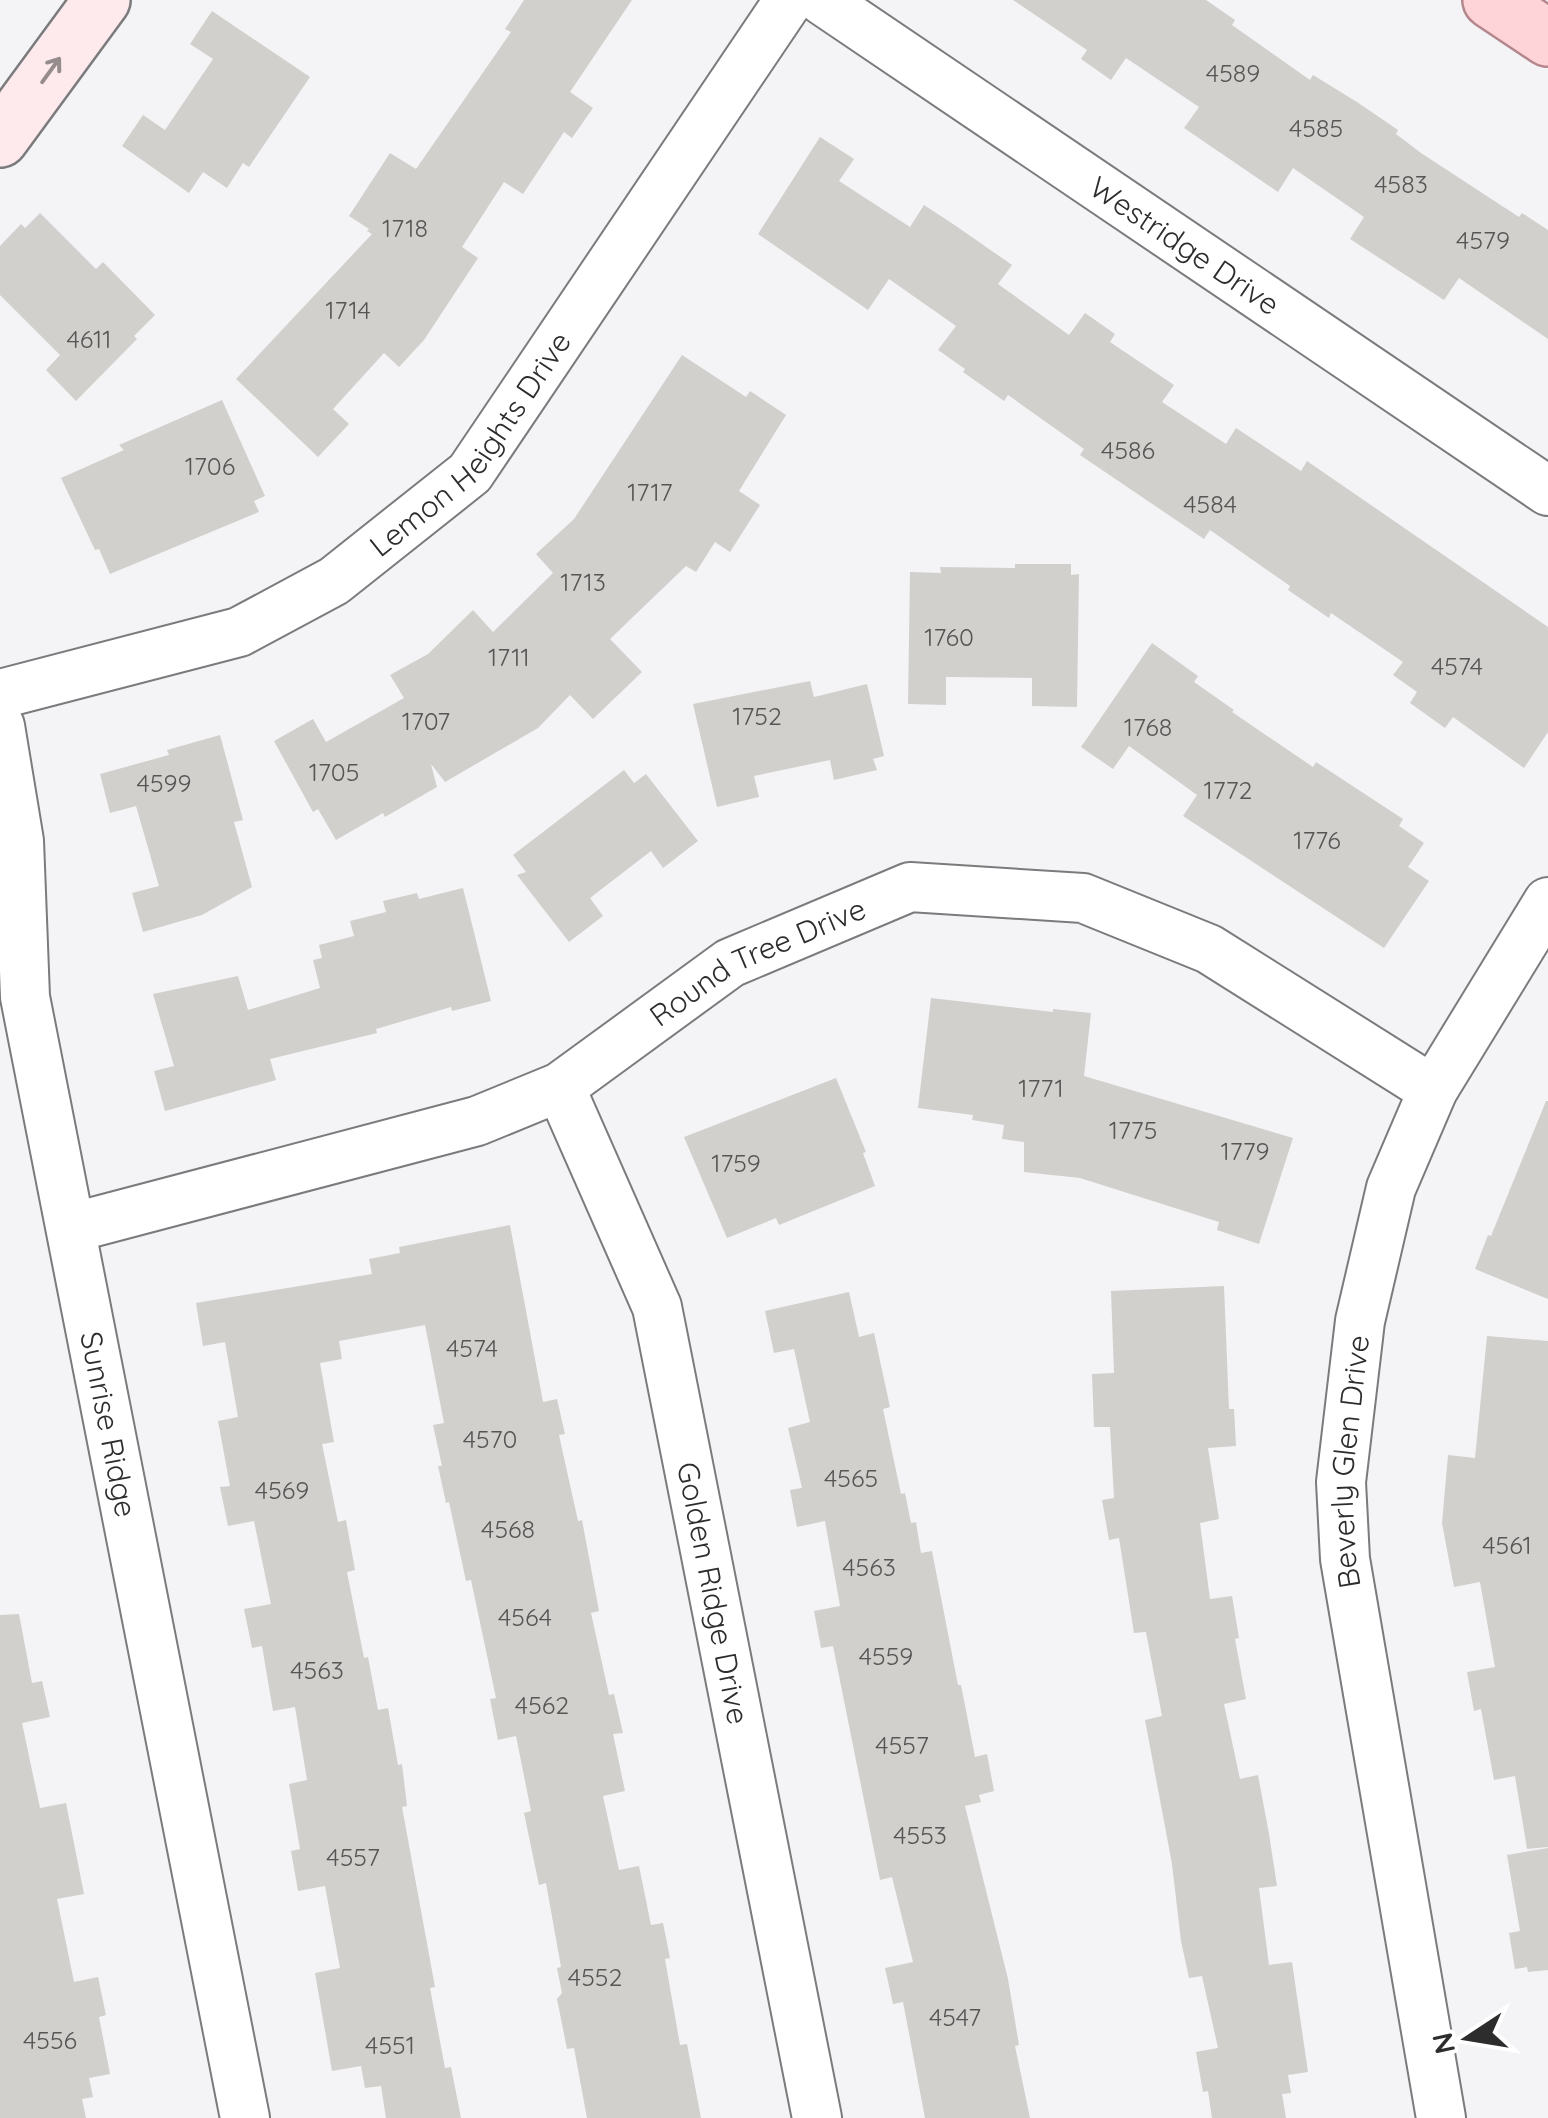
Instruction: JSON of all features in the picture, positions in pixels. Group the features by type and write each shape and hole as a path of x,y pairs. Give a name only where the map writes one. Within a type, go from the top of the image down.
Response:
{"main road":[{"path":"1491,0 1548,38"}],"street":[{"path":"0,139 102,0"},
{"name":"Lemon Heights Drive","path":"0,694 239,632 334,581 470,473 789,0"},
{"name":"Westridge Drive","path":"822,0 1548,491"},
{"name":"Sunrise Ridge","path":"0,726 19,841 25,997 245,2118"},
{"name":"Round Tree Drive","path":"70,1228 477,1121 560,1087 730,963 910,888 1083,898 1209,949 1433,1090"},
{"name":"Beverly Glen Drive","path":"1441,2118 1346,1559 1341,1482 1360,1320 1392,1188 1433,1090 1548,902"},
{"name":"Golden Ridge Drive","path":"560,1087 657,1308 817,2118"}],"building":[{"path":"524,0 632,0 570,92 593,108 572,138 564,132 523,194 504,182 462,247 478,258 424,340 399,367 384,353 333,409 349,424 318,457 236,379 372,234 349,216 390,153 416,169 511,32 505,29"},
{"path":"1013,0 1206,0 1235,20 1232,25 1310,80 1313,75 1357,102 1398,130 1396,134 1421,153 1519,217 1522,213 1548,230 1548,339 1459,278 1444,300 1350,239 1364,217 1293,168 1278,192 1184,128 1199,107 1126,58 1111,80 1081,59 1087,50"},
{"path":"212,11 310,77 249,167 243,163 227,188 203,172 189,193 122,146 143,115 165,130 213,59 190,44"},
{"path":"820,137 854,159 839,181 910,227 924,205 956,226 1012,265 998,284 1069,335 1085,313 1115,334 1110,342 1174,385 1162,402 1226,444 1236,428 1301,471 1307,461 1548,627 1548,732 1524,768 1453,717 1445,728 1410,703 1417,692 1393,675 1403,662 1331,613 1329,618 1288,590 1290,586 1210,530 1204,539 1080,455 1084,449 1008,395 1004,401 963,372 965,369 938,350 956,326 889,279 868,310 758,234"},
{"path":"40,213 96,269 103,262 155,315 76,401 46,370 60,355 0,295 0,246 21,224 25,228"},
{"path":"682,355 746,397 750,391 786,415 739,491 760,505 730,552 715,542 696,572 686,566 610,639 642,672 593,719 570,695 538,728 445,782 431,764 437,787 336,840 318,809 313,812 274,741 313,719 326,742 404,698 390,675 428,654 473,610 493,632 553,573 536,554 574,519"},
{"path":"222,400 265,496 254,501 259,512 110,574 61,478 124,450 119,445"},
{"path":"1015,564 1071,564 1071,575 1079,574 1077,707 1032,706 1032,678 946,677 946,705 908,704 910,572 941,573 940,567 1015,568"},
{"path":"1152,643 1198,676 1194,682 1232,712 1313,767 1316,762 1403,819 1399,826 1424,843 1408,867 1429,881 1384,948 1183,816 1197,795 1129,746 1113,769 1081,747"},
{"path":"810,681 814,697 867,684 884,756 873,759 877,770 834,780 830,760 754,776 759,797 717,807 693,704"},
{"path":"220,735 243,820 234,822 252,887 202,915 143,932 132,893 159,886 136,806 110,813 100,774 169,755 167,750"},
{"path":"624,770 634,783 646,774 698,841 663,868 651,851 590,898 603,916 569,942 517,875 526,872 513,855"},
{"path":"463,888 491,1001 452,1011 451,1007 376,1029 377,1033 270,1059 276,1080 165,1111 154,1071 174,1066 153,994 238,976 248,1010 320,988 313,960 322,958 319,945 354,936 350,921 386,912 383,901 417,893 419,899"},
{"path":"931,998 1091,1013 1084,1076 1293,1138 1259,1244 1217,1230 1219,1222 1080,1178 1024,1172 1024,1142 1002,1139 1004,1125 972,1120 973,1115 918,1108"},
{"path":"836,1078 866,1152 863,1153 875,1186 779,1225 776,1218 727,1238 684,1137"},
{"path":"1548,1101 1548,1299 1475,1269"},
{"path":"510,1225 543,1402 557,1399 565,1434 559,1435 578,1521 582,1520 599,1611 591,1613 609,1695 614,1694 623,1733 613,1734 625,1791 603,1796 619,1870 639,1866 651,1925 663,1923 680,2045 687,2044 701,2118 587,2118 574,2048 567,2049 557,1999 562,1993 557,1968 561,1967 546,1883 539,1885 524,1813 531,1811 516,1736 498,1740 490,1699 496,1698 471,1580 466,1581 438,1466 442,1466 433,1425 444,1423 425,1325 339,1341 342,1359 320,1363 334,1442 322,1444 338,1522 346,1520 355,1570 347,1572 364,1658 368,1657 378,1710 388,1708 398,1765 402,1764 407,1806 402,1807 435,1987 430,1988 445,2068 451,2067 461,2118 386,2118 381,2086 365,2088 361,2066 332,2071 315,1973 340,1968 325,1886 298,1891 291,1851 300,1849 289,1784 307,1780 295,1707 273,1711 262,1646 252,1648 244,1609 271,1604 254,1521 228,1526 220,1487 230,1486 218,1421 238,1417 225,1342 203,1346 196,1303 372,1274 369,1259 400,1253 399,1247"},
{"path":"1224,1286 1229,1409 1234,1409 1236,1446 1208,1448 1219,1519 1200,1523 1210,1599 1232,1596 1239,1638 1235,1639 1246,1699 1224,1704 1240,1779 1258,1775 1269,1834 1277,1886 1259,1888 1269,1965 1292,1962 1308,2072 1288,2075 1291,2093 1282,2094 1286,2118 1212,2118 1208,2091 1203,2092 1196,2052 1218,2048 1202,1976 1189,1978 1181,1941 1172,1864 1145,1720 1162,1716 1146,1632 1134,1633 1119,1538 1109,1540 1102,1500 1114,1498 1110,1427 1094,1427 1092,1374 1114,1373 1111,1291"},
{"path":"849,1292 859,1337 874,1333 890,1407 883,1409 901,1494 905,1493 911,1523 916,1522 921,1553 932,1551 975,1757 987,1754 994,1791 979,1795 981,1802 965,1806 1008,1979 1019,2045 1015,2046 1030,2118 925,2118 903,2002 893,2004 885,1968 913,1962 892,1877 880,1880 833,1646 821,1648 814,1611 840,1606 825,1521 797,1527 790,1490 802,1488 788,1428 810,1422 794,1349 774,1353 765,1311"},
{"path":"1487,1336 1548,1341 1548,1847 1527,1849 1515,1776 1494,1780 1481,1709 1474,1711 1467,1672 1495,1667 1480,1582 1454,1587 1442,1523 1448,1455 1475,1458"},
{"path":"19,1614 32,1683 42,1681 50,1717 22,1723 40,1808 66,1803 84,1894 57,1899 74,1982 98,1977 106,2015 99,2017 110,2074 89,2078 93,2097 82,2099 86,2118 0,2118 0,1615"},
{"path":"1548,1848 1548,1970 1528,1972 1527,1967 1515,1969 1509,1933 1520,1931 1507,1855"}]}
